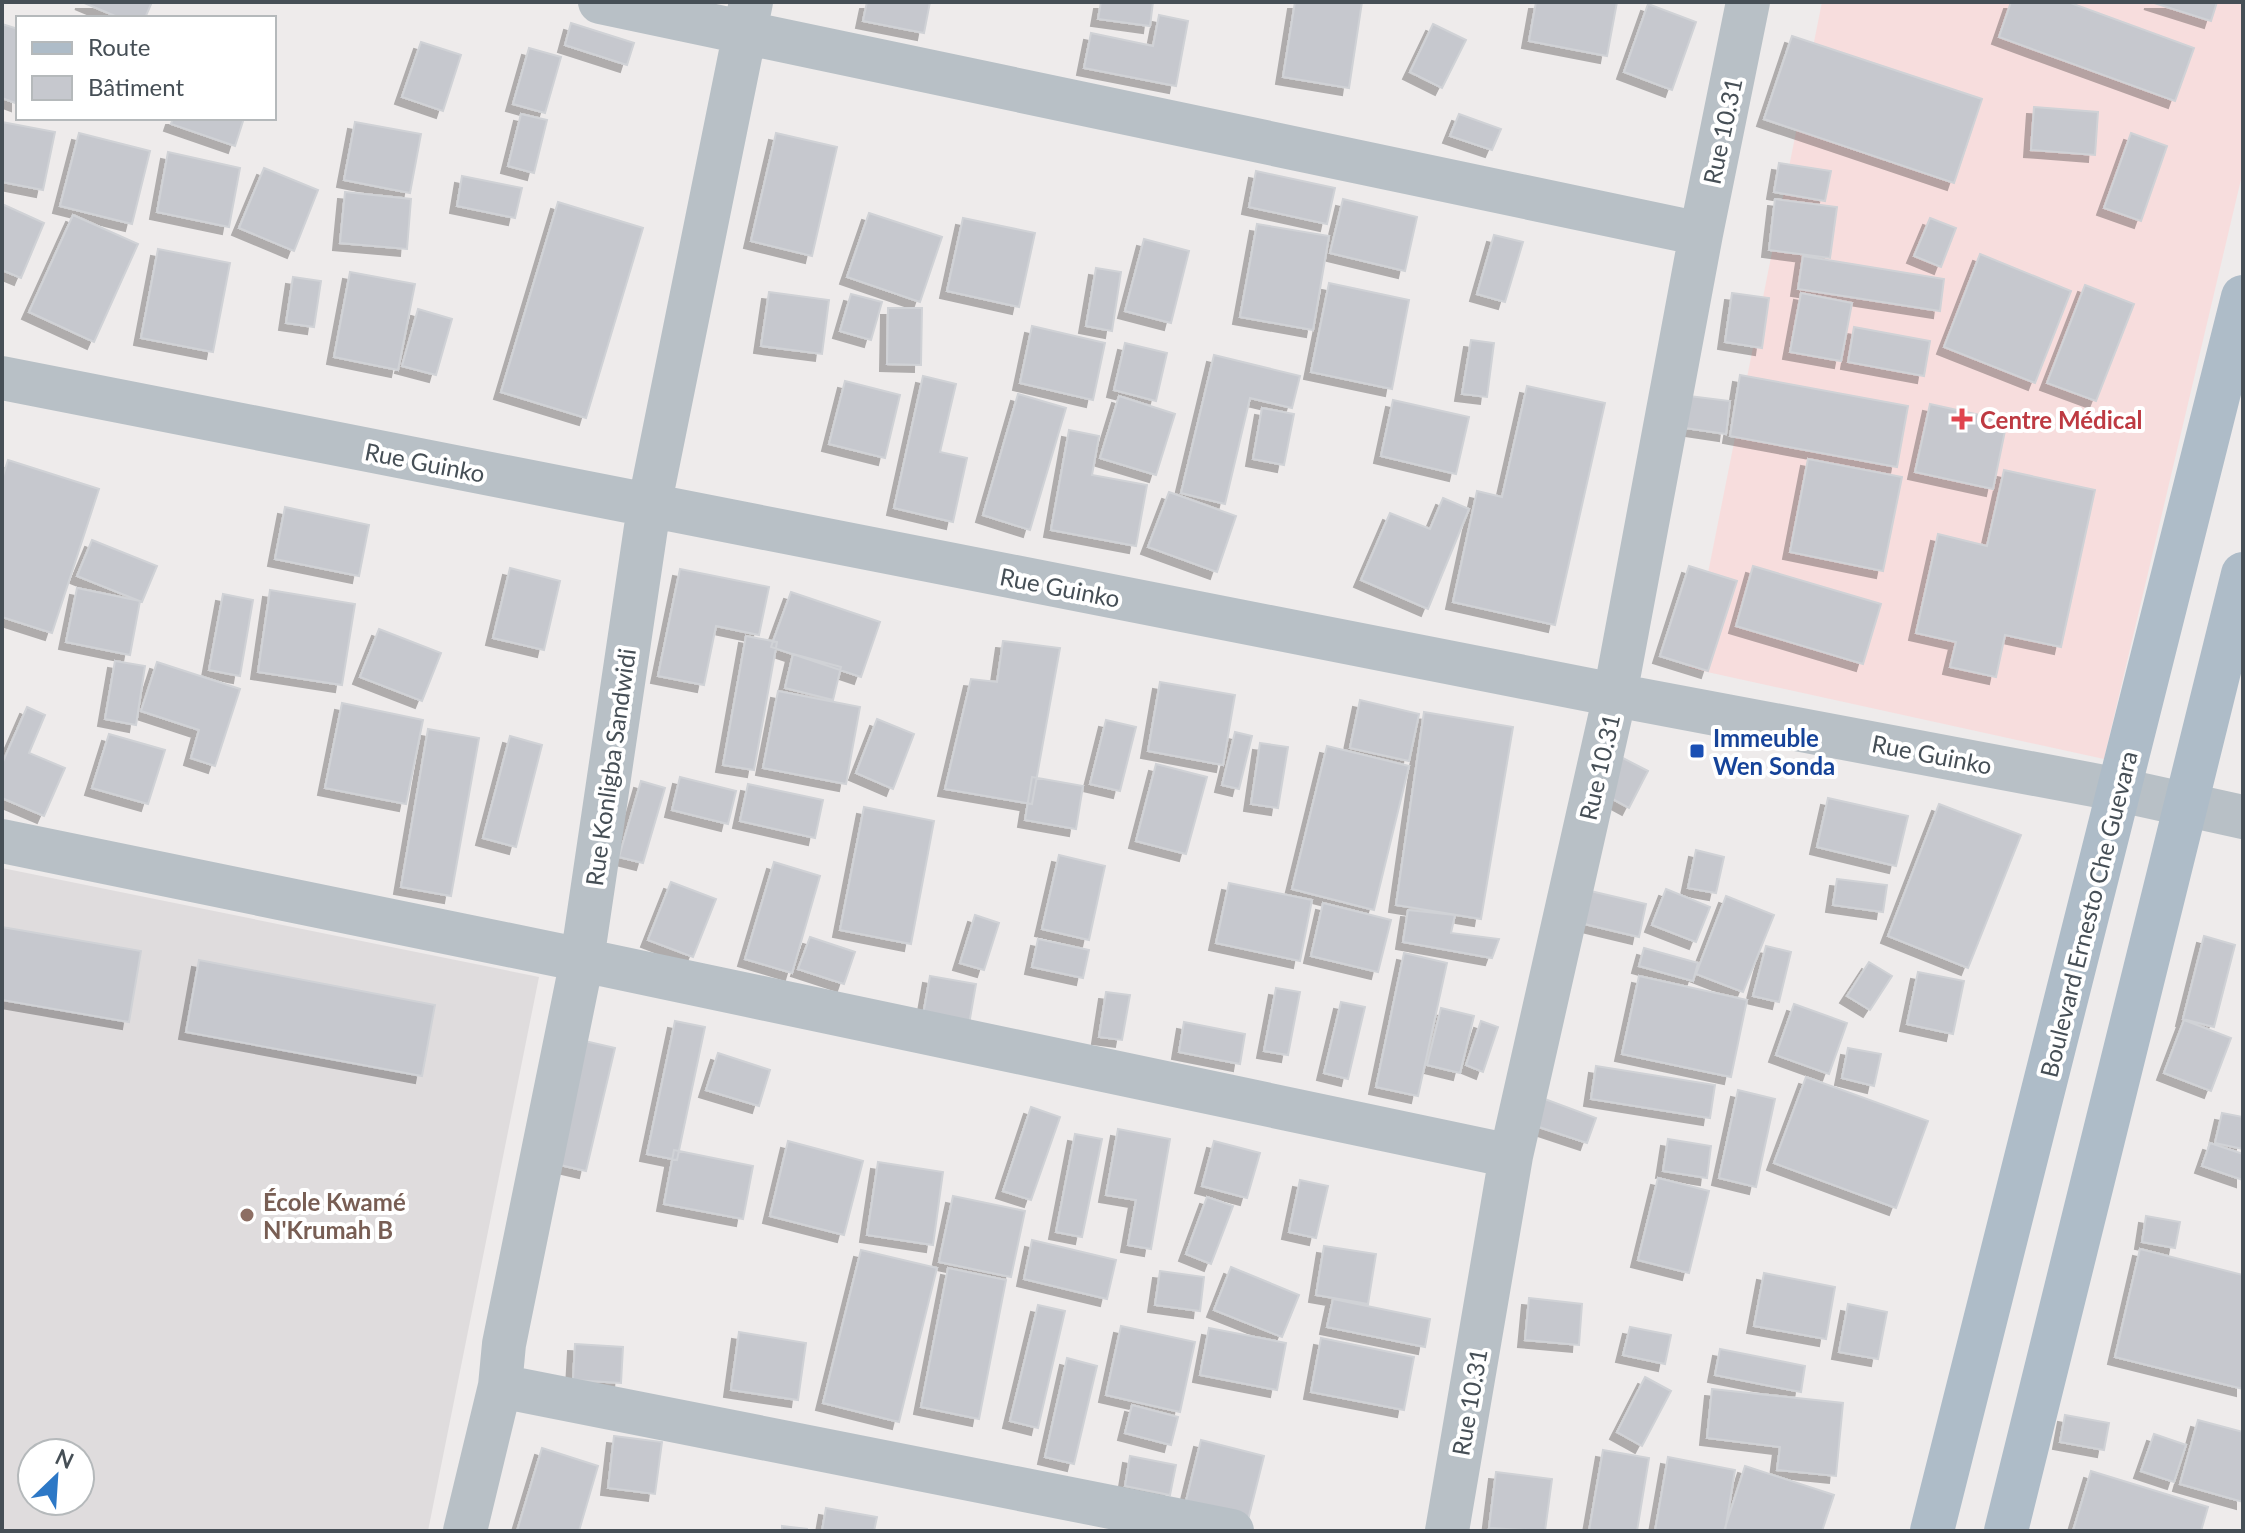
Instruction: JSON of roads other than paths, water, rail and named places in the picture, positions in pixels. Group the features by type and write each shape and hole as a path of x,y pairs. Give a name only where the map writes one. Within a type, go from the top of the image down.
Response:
{"main road":[{"name":"Boulevard Ernesto Che Guevara","path":"1932,1531 2243,297"},
{"path":"2006,1531 2243,574"}],"street":[{"path":"600,2 748,18 1701,234"},
{"name":"Rue 10.31","path":"1447,1531 1511,1156 1615,695 1701,234 1748,2"},
{"name":"Rue Konligba Sandwidi","path":"465,1531 500,1386 504,1344 582,960 649,507 748,18"},
{"name":"Rue Guinko","path":"2,378 1615,695 2120,790 2243,817"},
{"path":"2,841 1511,1156"},
{"path":"500,1386 1232,1531"}],"place":[{"name":"Centre Médical","path":"1962,419"},
{"name":"Immeuble Wen Sonda","path":"1697,751"},
{"name":"École Kwamé N'Krumah B","path":"247,1215"}]}
